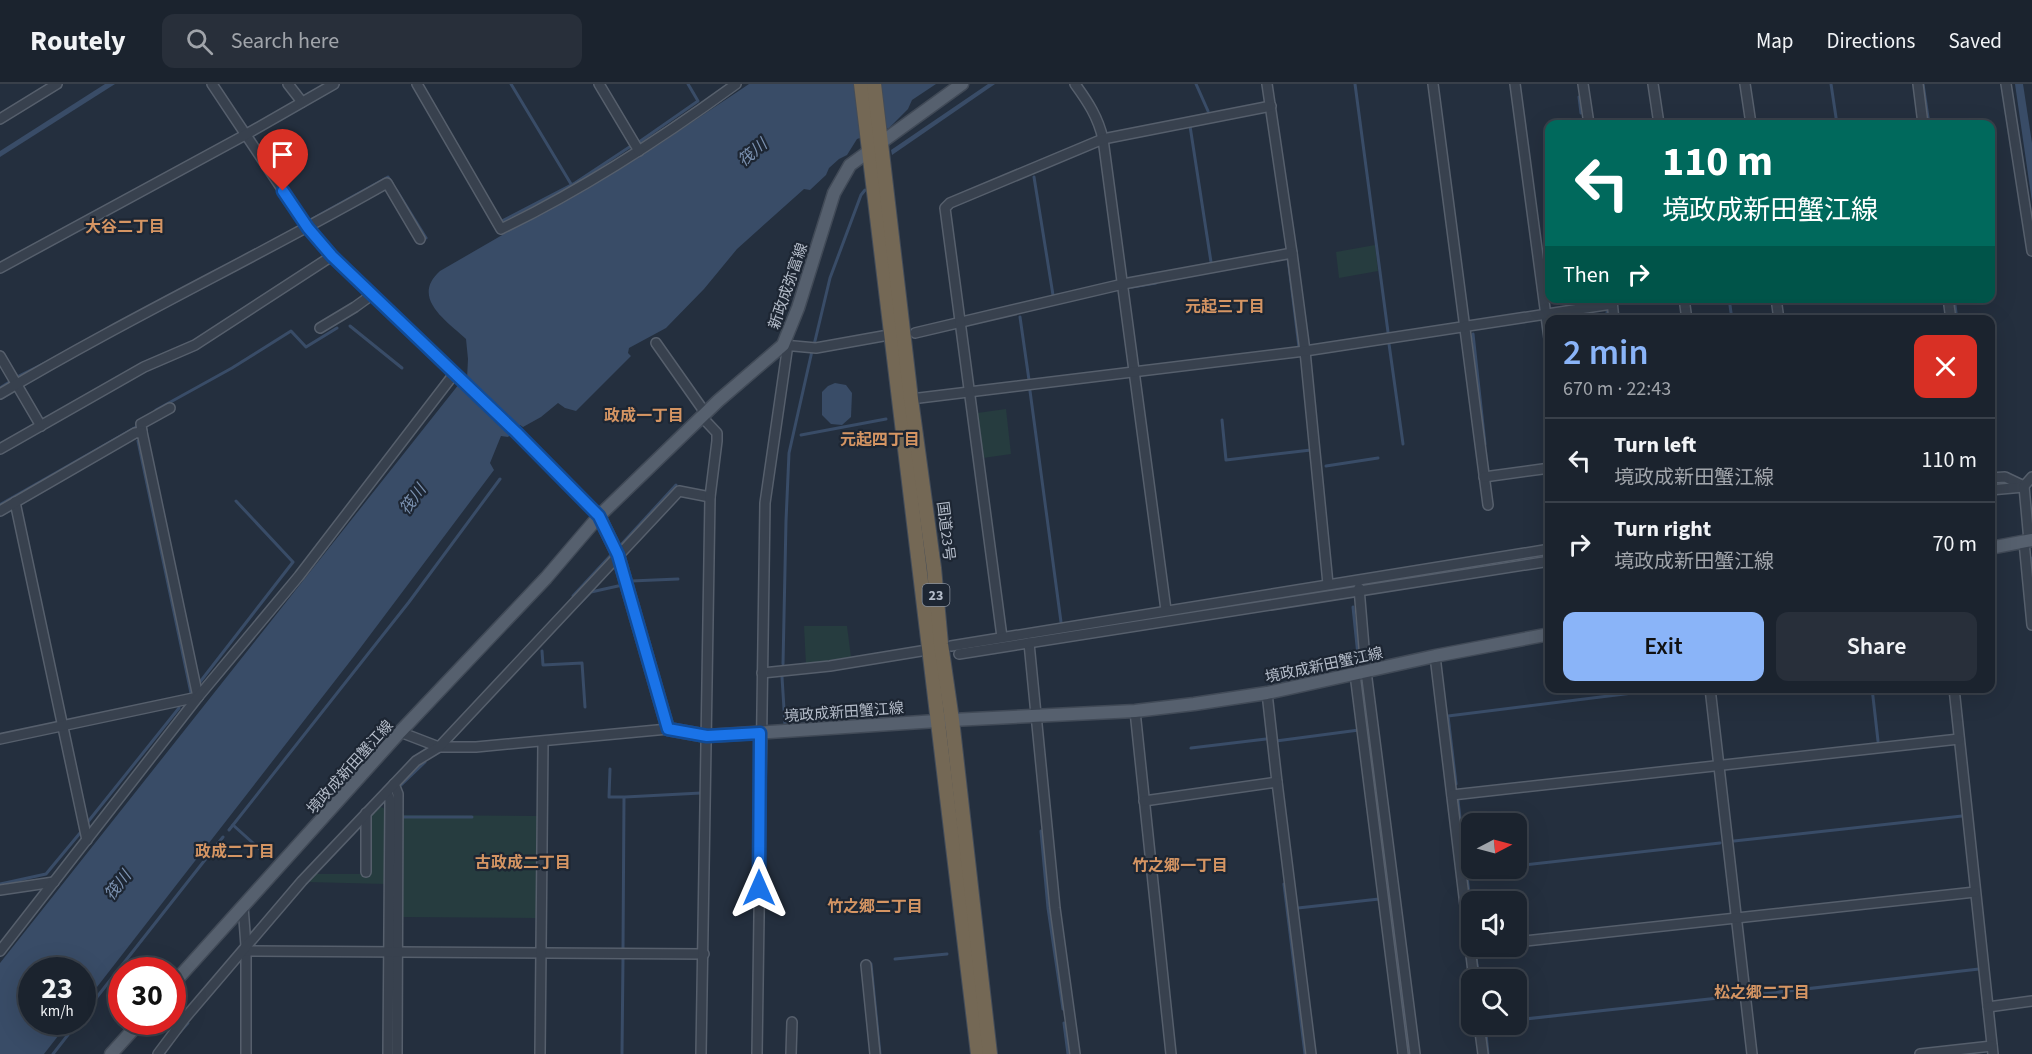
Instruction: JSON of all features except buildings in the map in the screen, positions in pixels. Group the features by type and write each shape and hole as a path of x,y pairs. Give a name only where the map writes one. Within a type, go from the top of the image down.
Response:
{"highway":[{"name":"国道23号","path":"861,84 875,143 934,568 990,1054"},
{"name":"国道23号","path":"874,84 875,143 937,721 978,1054"}],"main road":[{"name":"新政成弥富線","path":"599,516 718,401 783,345 798,308 834,193 850,165 875,143 962,84"},
{"name":"境政成新田蟹江線","path":"186,969 400,732 511,616 599,516"},
{"path":"599,516 618,555 668,729"},
{"path":"1995,547 2028,541"},
{"name":"境政成新田蟹江線","path":"668,729 707,736 1135,711 1267,693 1435,656 1545,635"},
{"path":"111,1054 128,1035"}],"street":[{"path":"0,119 57,84"},
{"path":"212,84 308,228 332,256 516,432 599,516"},
{"path":"288,84 302,102"},
{"path":"0,268 334,84"},
{"path":"417,84 501,230 639,151 736,84"},
{"path":"599,84 639,151"},
{"path":"1075,84 1092,107 1100,124 1124,284 1166,610"},
{"path":"1267,84 1305,351 1328,584"},
{"path":"1433,84 1488,505"},
{"path":"1515,84 1545,315"},
{"path":"1583,84 1588,120"},
{"path":"1653,84 1658,120"},
{"path":"1745,84 1750,120"},
{"path":"1918,84 1922,120"},
{"path":"2006,84 2032,250"},
{"path":"1002,637 945,208 950,203 1102,139 1271,106"},
{"path":"0,394 78,349 308,228 387,183 420,239"},
{"path":"915,333 1124,284 1292,253"},
{"path":"0,449 144,367 195,345 332,256"},
{"path":"320,328 373,294"},
{"path":"911,399 1305,351 1545,315 1602,303"},
{"path":"783,345 812,348 883,336"},
{"path":"656,343 717,433 710,496 701,1054"},
{"path":"757,1054 765,503 786,351 783,345"},
{"path":"0,356 41,426"},
{"path":"0,951 198,697 299,576 456,376"},
{"path":"170,408 141,424 198,697"},
{"path":"0,511 135,433 142,432"},
{"path":"1484,477 1545,469"},
{"path":"1995,478 2005,477 2024,486"},
{"path":"1995,489 2024,486 2032,477"},
{"path":"2024,486 2032,625"},
{"path":"158,1054 302,881 416,761 439,747 679,491 710,496"},
{"path":"15,502 87,840"},
{"path":"951,646 1545,550"},
{"path":"959,654 1545,562"},
{"path":"1358,579 1361,672 1403,1054"},
{"path":"1029,643 1055,908 1075,1054"},
{"path":"762,673 830,666 921,651"},
{"path":"1435,656 1467,891"},
{"path":"1361,672 1416,1054"},
{"path":"1267,693 1311,1054"},
{"path":"1711,693 1752,1054"},
{"path":"1920,1054 1992,1050 1954,693"},
{"path":"0,740 198,697"},
{"path":"1135,711 1172,1054"},
{"path":"400,732 439,747 476,747 668,729"},
{"path":"1452,795 1959,738"},
{"path":"540,1054 543,742"},
{"path":"1144,801 1277,782"},
{"path":"388,1054 398,794 394,784"},
{"path":"387,792 390,800 398,1054"},
{"path":"366,813 366,872"},
{"path":"0,890 54,882"},
{"path":"1527,941 1975,892"},
{"path":"243,906 246,949 246,1054"},
{"path":"246,949 704,954"},
{"path":"866,965 875,1054"},
{"path":"1988,1007 2032,1001"},
{"path":"791,1054 792,1022"},
{"path":"1480,1035 1483,1054"}],"green space":[{"path":"1375,245 1378,271 1339,278 1336,252"},
{"path":"1006,409 1011,454 983,458 977,413"},
{"path":"804,626 847,626 851,657 806,665"},
{"path":"379,806 387,810 386,884 307,882 316,874 369,874 370,815"},
{"path":"401,815 537,816 536,918 401,917"}],"water":[{"path":"105,84 115,84 0,157 0,151"},
{"name":"筏川","path":"749,84 936,84 912,100 908,109 889,128 857,139 847,155 829,168 826,175 810,190 804,189 737,249 704,289 666,328 629,348 628,353 631,356 576,411 558,403 541,417 523,427 520,425 508,437 501,436 490,463 494,470 355,655 120,957 108,957 108,973 96,988 96,957 18,957 18,1035 59,1035 44,1054 0,1054 0,963 459,384 467,379 466,339 442,317 430,300 429,290 432,281 440,271 658,145"},
{"path":"988,84 995,84 892,155 891,150"},
{"path":"2015,84 2023,84 2032,143 2032,202"},
{"path":"835,383 846,385 852,393 851,417 842,425 831,424 822,415 822,392"},
{"path":"135,426 139,427 0,508 0,503"},
{"path":"1364,679 1411,1054 1407,1054 1360,680"}],"waterway":[{"path":"511,84 571,184"},
{"path":"639,142 698,101 688,84"},
{"path":"1196,84 1208,111"},
{"path":"1355,84 1388,332"},
{"path":"1831,84 1836,120"},
{"path":"1923,84 1928,120"},
{"path":"1579,97 1581,113"},
{"path":"1190,126 1211,262"},
{"path":"502,221 575,183 631,146"},
{"path":"312,219 388,177 392,183"},
{"path":"1034,177 1053,295"},
{"path":"814,345 830,278 861,195 865,190"},
{"path":"397,191 426,238"},
{"path":"1286,258 1288,258 1299,347"},
{"path":"1132,287 1156,283"},
{"path":"1730,303 1731,315"},
{"path":"1955,303 1956,315"},
{"path":"1020,317 1029,380"},
{"path":"350,326 402,368"},
{"path":"156,410 232,368 291,331 306,347 337,328"},
{"path":"1473,334 1485,444"},
{"path":"1389,344 1403,444"},
{"path":"783,664 789,453 812,351"},
{"path":"17,377 45,363"},
{"path":"0,388 11,381"},
{"path":"1030,391 1061,622"},
{"path":"801,435 886,419"},
{"path":"1222,420 1226,460 1311,450"},
{"path":"138,441 191,693"},
{"path":"1326,466 1378,458"},
{"path":"229,830 409,602 500,479"},
{"path":"619,547 676,485"},
{"path":"200,682 293,562 236,501"},
{"path":"573,596 611,555"},
{"path":"2032,558 2032,563"},
{"path":"631,581 678,579"},
{"path":"576,607 591,592 618,586"},
{"path":"1353,607 1359,665"},
{"path":"542,651 543,665 582,663 585,707"},
{"path":"782,677 785,725"},
{"path":"1456,784 1448,716 1633,693"},
{"path":"1873,693 1878,741"},
{"path":"87,823 179,708"},
{"path":"1276,741 1359,730"},
{"path":"1191,748 1266,739"},
{"path":"401,785 425,762"},
{"path":"610,769 609,797 624,797 623,948"},
{"path":"625,797 701,793"},
{"path":"1458,801 1469,891"},
{"path":"1734,841 1962,816"},
{"path":"401,817 472,817"},
{"path":"233,825 263,852"},
{"path":"1041,831 1048,908 1063,1009"},
{"path":"0,884 46,874 80,833"},
{"path":"96,998 223,837"},
{"path":"1527,865 1720,843"},
{"path":"1284,884 1305,1054"},
{"path":"1298,908 1379,899"},
{"path":"895,959 947,954"},
{"path":"1476,957 1478,969"},
{"path":"622,1054 623,958"},
{"path":"871,964 880,1054"},
{"path":"1753,995 1979,969"},
{"path":"1527,1019 1737,996"},
{"path":"1064,1023 1068,1054"},
{"path":"53,1054 68,1035"},
{"path":"1486,1035 1488,1054"}],"district":[{"name":"大谷二丁目","path":"125,226"},
{"name":"元起三丁目","path":"1225,306"},
{"name":"政成一丁目","path":"644,415"},
{"name":"元起四丁目","path":"880,439"},
{"name":"政成二丁目","path":"235,851"},
{"name":"古政成二丁目","path":"523,862"},
{"name":"竹之郷一丁目","path":"1180,865"},
{"name":"竹之郷二丁目","path":"875,906"},
{"name":"松之郷二丁目","path":"1762,992"}],"route":[{"path":"283,191 308,228 332,256 516,432 599,516 618,555 668,729 707,736 760,733 759,888"}]}
